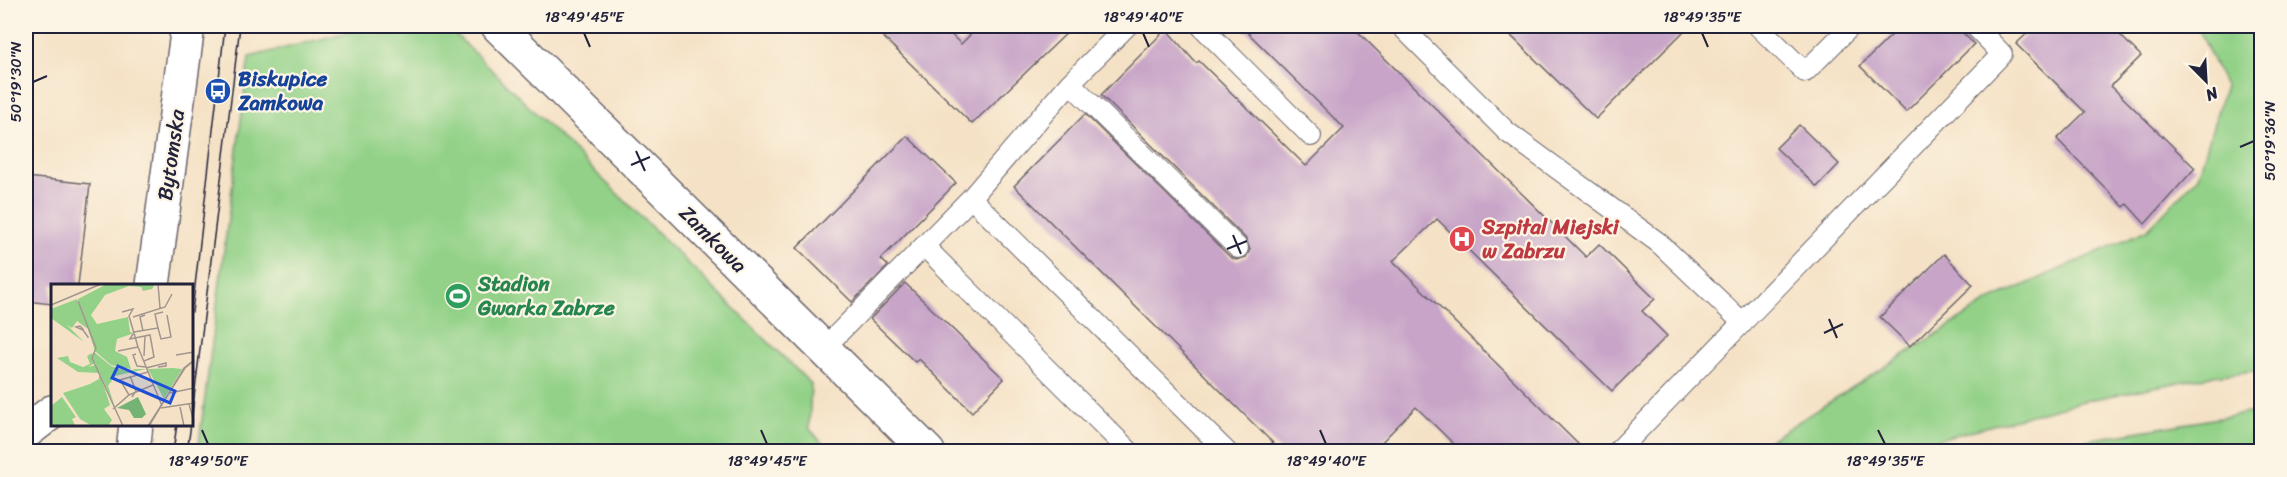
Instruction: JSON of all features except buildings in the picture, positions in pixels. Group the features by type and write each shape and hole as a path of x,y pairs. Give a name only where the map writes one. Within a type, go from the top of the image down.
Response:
{"street":[{"name":"Bytomska","path":"153,284 188,26"},
{"name":"Zamkowa","path":"498,26 928,452"},
{"path":"26,432 51,413"},
{"path":"133,452 136,426"}],"lane":[{"path":"824,348 970,198 1070,83 1127,26"},
{"path":"1202,26 1311,136"},
{"path":"1401,26 1507,132 1659,243 1743,323"},
{"path":"1758,26 1804,72 1851,26"},
{"path":"1617,452 2002,54 1975,26"},
{"path":"1070,83 1239,248"},
{"path":"970,198 1227,452"},
{"path":"924,246 1130,452"}],"green space":[{"name":"Stadion Gwarka Zabrze","path":"372,26 447,26 811,384 809,428 829,451 198,451 249,57"},
{"path":"2197,26 2261,26 2261,370 2205,377 2084,401 1902,451 1752,451 1989,301 2147,230 2198,177 2225,86"},
{"path":"2261,411 2261,451 2040,451 2093,439"}],"tram line":[{"path":"194,295 225,26"},
{"path":"194,398 240,26"},
{"path":"173,452 177,426"},
{"path":"187,452 191,426"}],"place":[{"name":"Biskupice Zamkowa","path":"218,91"},
{"name":"Szpital Miejski w Zabrzu","path":"1462,239"},
{"name":"Stadion Gwarka Zabrze","path":"458,296"}]}
